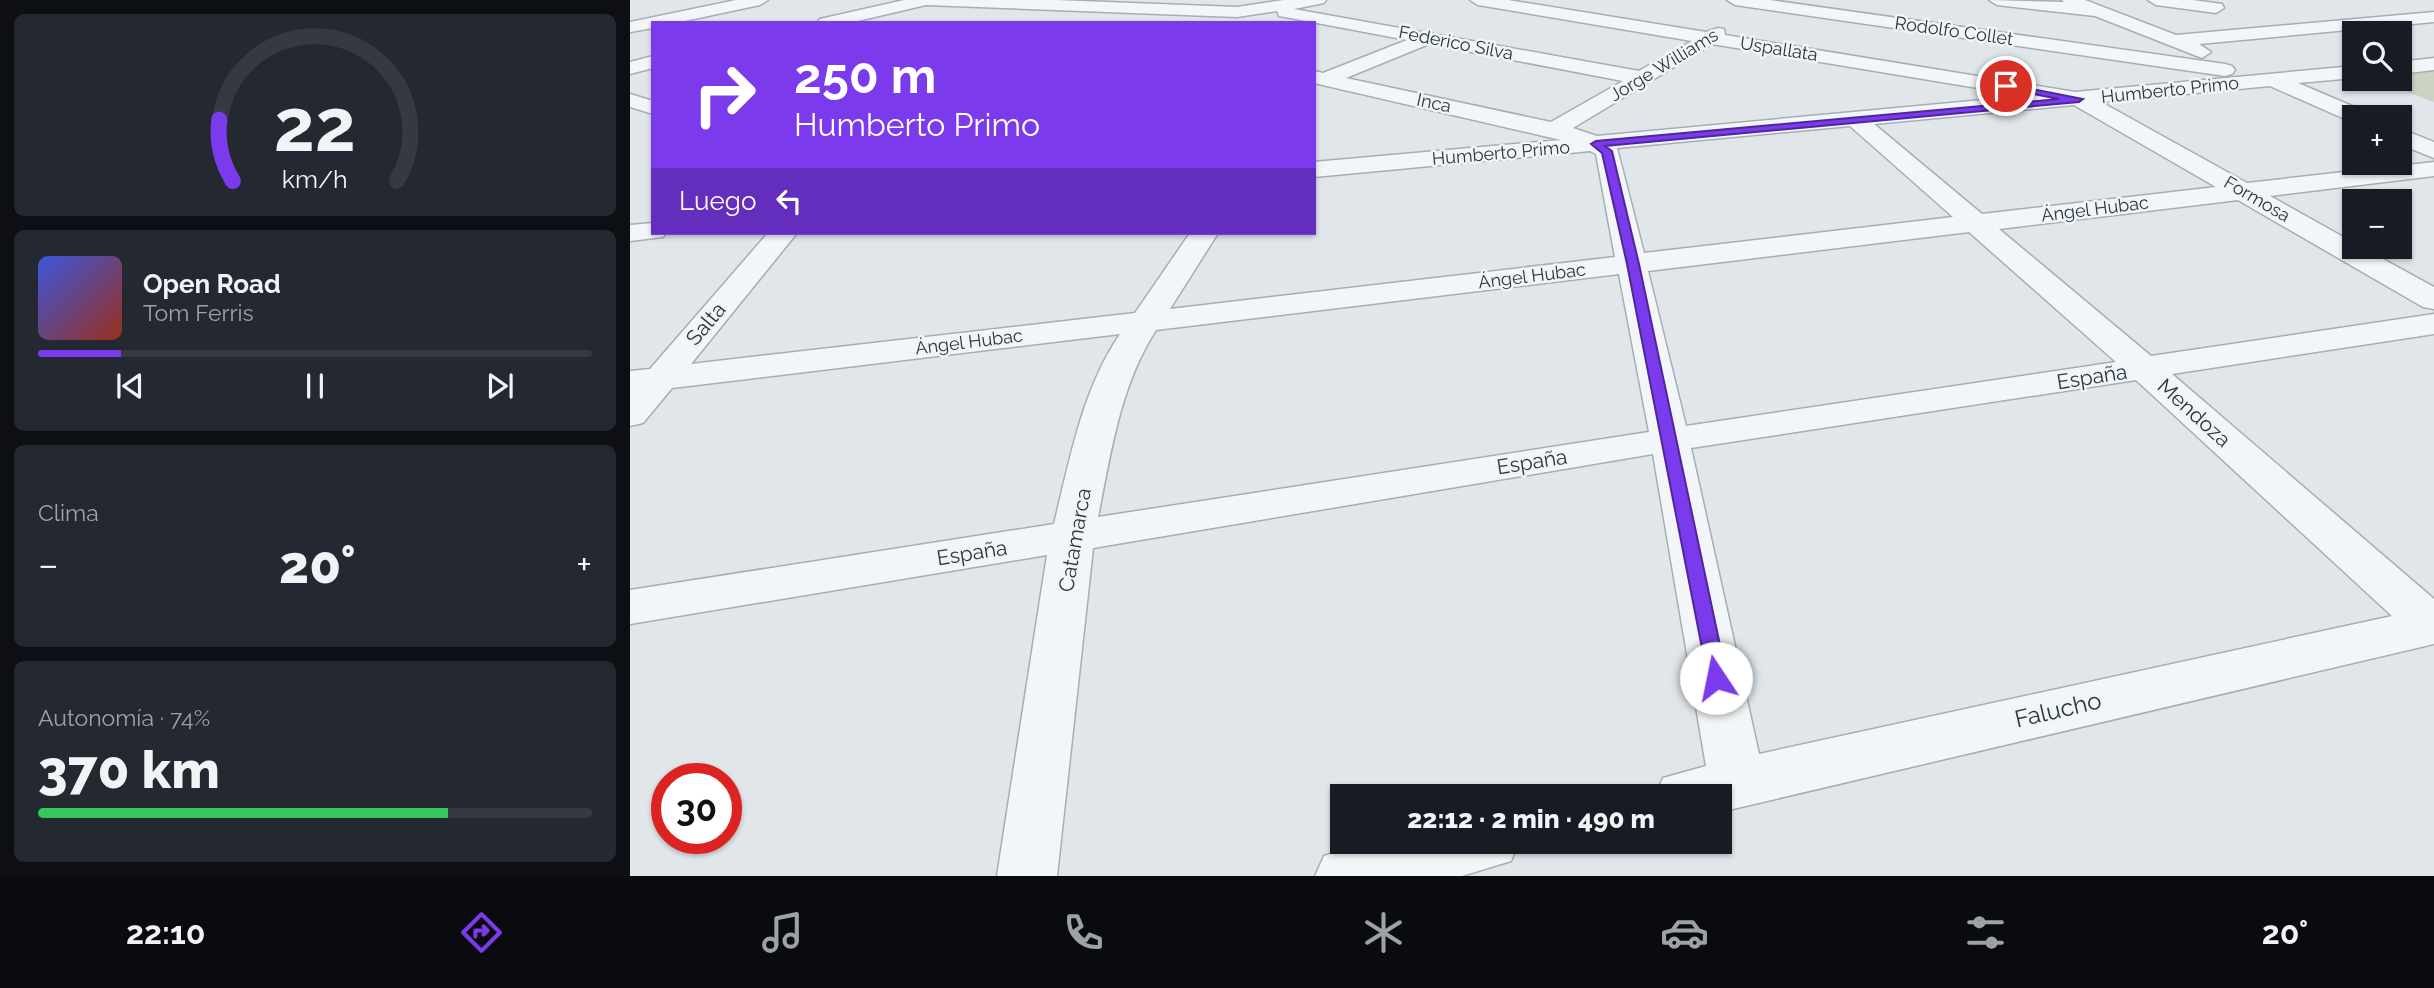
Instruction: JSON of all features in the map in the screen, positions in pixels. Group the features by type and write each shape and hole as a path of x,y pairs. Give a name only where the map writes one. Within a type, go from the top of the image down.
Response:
{"street":[{"path":"659,21 760,0"},
{"path":"835,21 925,0 1237,12 1318,0"},
{"name":"Uspallata","path":"1478,0 1518,3 2079,99"},
{"path":"1997,0 2097,11"},
{"path":"2070,0 2342,110"},
{"path":"2156,0 2218,4 2209,32 2212,37"},
{"path":"2389,0 2396,21"},
{"name":"Jorge Williams","path":"1554,130 1710,37 1737,14 1770,2"},
{"name":"Rodolfo Collet","path":"1770,2 2265,77"},
{"path":"1320,78 1518,3"},
{"path":"1012,19 1059,6"},
{"name":"Federico Silva","path":"1271,8 1641,78"},
{"path":"1174,21 1203,11"},
{"path":"2412,27 2434,17"},
{"path":"630,27 651,23"},
{"path":"2175,41 2342,25"},
{"path":"630,68 651,63"},
{"path":"2412,67 2434,64"},
{"path":"2265,77 2342,73"},
{"name":"Humberto Primo","path":"1316,170 2079,99 2265,77"},
{"name":"Inca","path":"1320,78 1554,130 1596,144"},
{"name":"Formosa","path":"2079,99 2434,300"},
{"path":"630,100 651,107"},
{"name":"Mendoza","path":"1856,120 2145,369 2434,626"},
{"path":"2412,141 2434,150"},
{"path":"1596,144 1607,151 1633,264 1737,783"},
{"name":"Ángel Hubac","path":"645,380 2434,169"},
{"path":"630,233 651,230"},
{"name":"Salta","path":"630,415 645,380 781,235"},
{"name":"Catamarca","path":"1027,876 1072,537 1103,404 1121,360 1203,235"},
{"name":"España","path":"630,607 1670,440 2434,324"},
{"name":"Falucho","path":"1732,784 2434,626"},
{"path":"1345,876 1439,854"}],"green space":[{"path":"2434,69 2434,102 2405,91 2412,91 2412,72"}],"route":[{"path":"1716,678 1633,264 1607,151 1596,144 2079,99 2006,86"}]}
